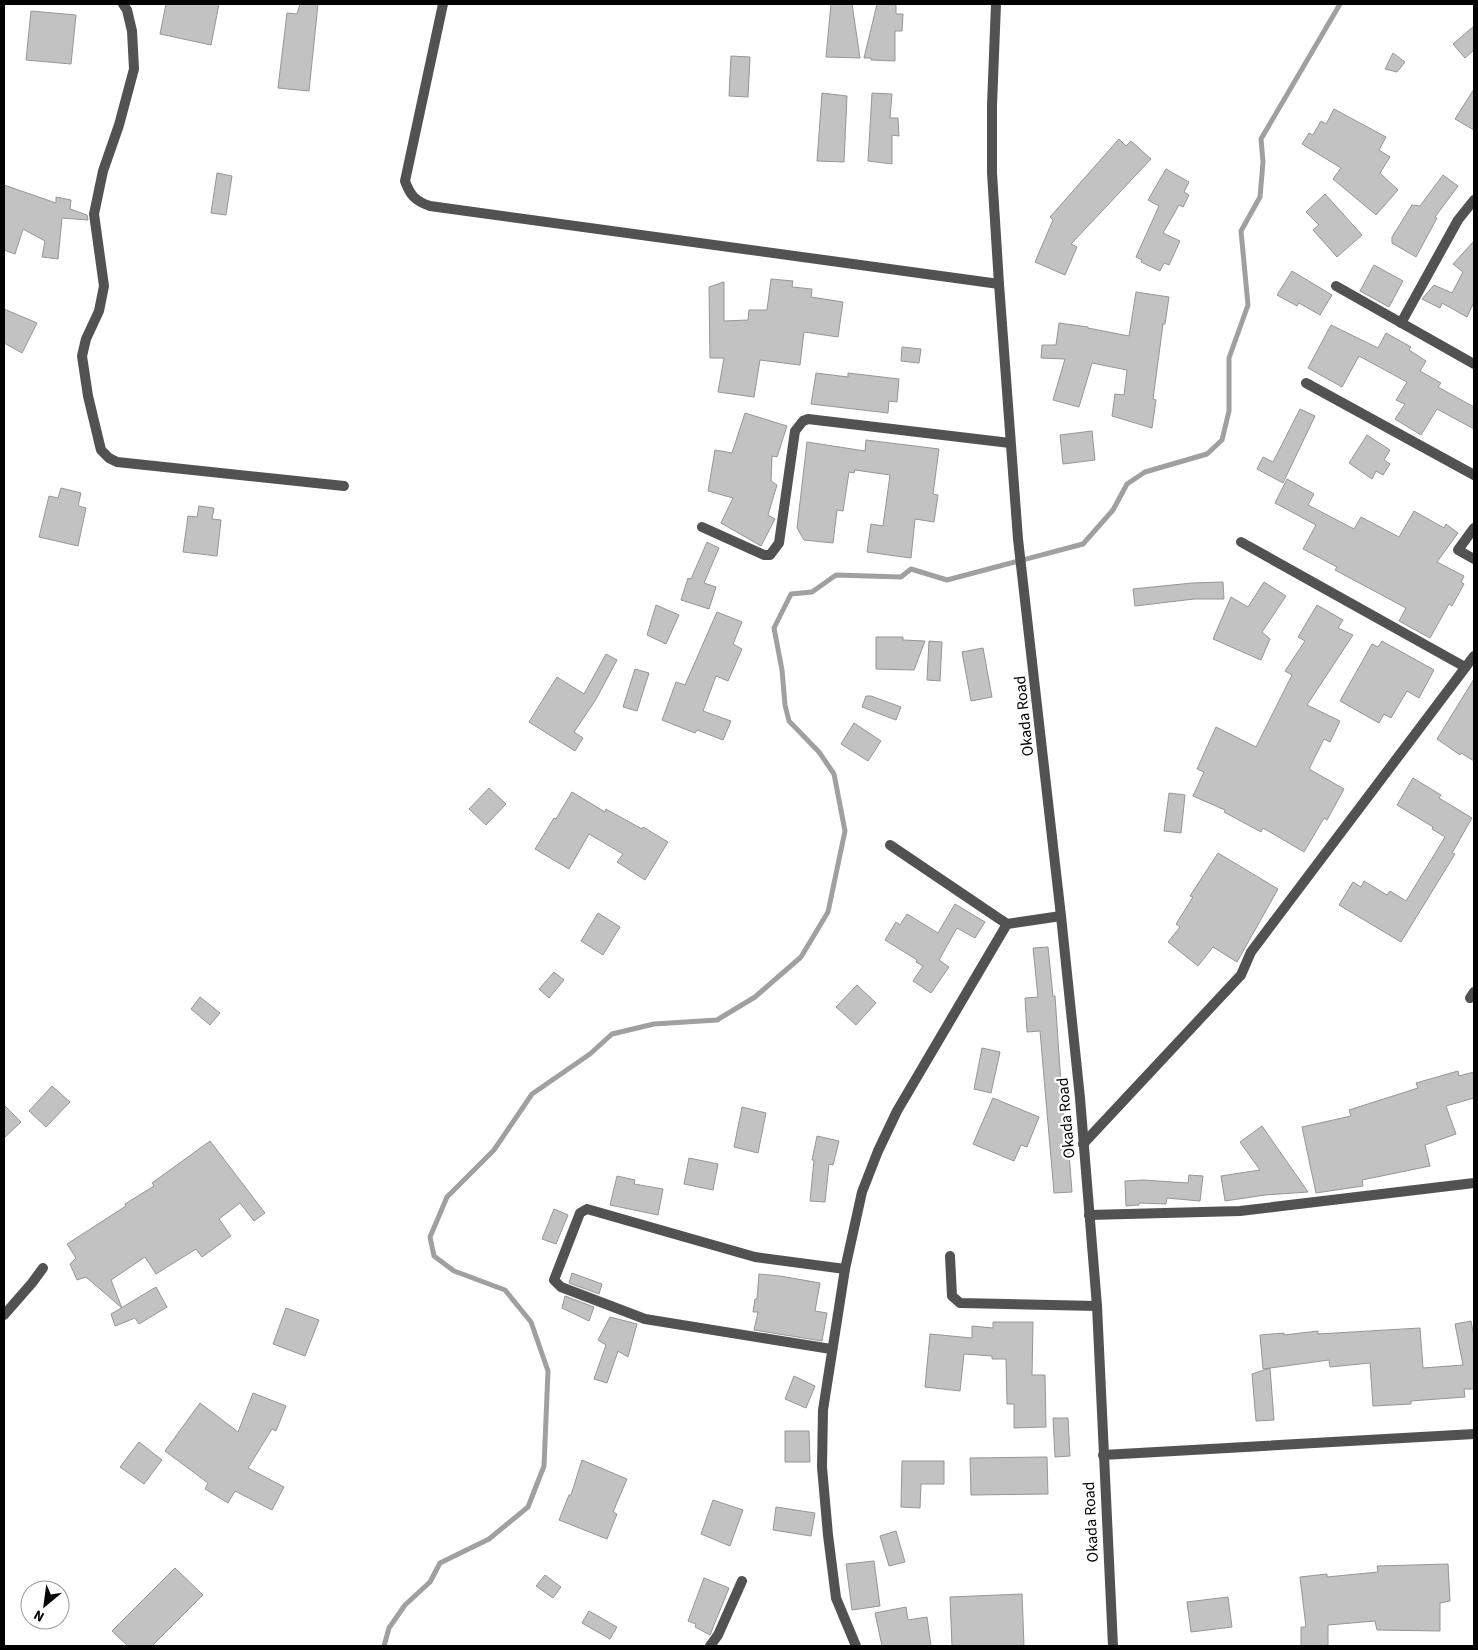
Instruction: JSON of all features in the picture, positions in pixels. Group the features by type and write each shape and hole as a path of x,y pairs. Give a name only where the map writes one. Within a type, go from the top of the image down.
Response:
{"street":[{"path":"123,4 127,10 132,31 134,69 119,126 104,170 94,214 104,286 99,312 86,339 82,356 88,396 102,450 109,458 117,462 344,486"},
{"path":"443,4 405,181 409,193 418,202 430,206 999,284"},
{"name":"Okada Road","path":"996,4 992,106 992,173 1010,443 1018,538 1080,1098 1097,1306 1113,1646"},
{"path":"1401,323 1458,220 1474,200"},
{"path":"1336,286 1474,364"},
{"path":"1306,383 1474,475"},
{"path":"702,527 764,555 770,555 775,550 779,543 795,431 803,421 808,420 1010,443"},
{"path":"1474,528 1458,550 1474,559"},
{"path":"1241,542 1465,667"},
{"path":"1083,1144 1241,976 1251,952 1474,656"},
{"path":"890,845 1008,924 1061,916"},
{"path":"856,1646 836,1598 822,1467 822,1410 845,1269 862,1192 878,1151 897,1111 1008,924"},
{"path":"1089,1215 1240,1211 1474,1183"},
{"path":"831,1349 645,1318 561,1287 554,1280 580,1213 587,1208 755,1257 845,1269"},
{"path":"950,1256 952,1296 960,1302 1097,1306"},
{"path":"4,1315 32,1284 43,1268"},
{"path":"1103,1455 1474,1434"},
{"path":"710,1646 718,1635 742,1581"}],"building":[{"path":"166,4 219,4 211,45 160,34"},
{"path":"300,4 318,4 309,91 278,88 287,13 297,14"},
{"path":"831,4 852,4 860,58 826,57"},
{"path":"877,4 896,4 896,14 903,14 902,31 895,31 895,61 864,58"},
{"path":"31,11 76,15 71,64 26,60"},
{"path":"1474,26 1474,50 1465,58 1453,44"},
{"path":"1393,53 1405,62 1397,72 1385,69"},
{"path":"731,56 750,57 748,97 729,96"},
{"path":"1474,89 1474,130 1455,119"},
{"path":"822,93 847,96 844,162 817,161"},
{"path":"872,93 892,94 890,118 898,118 899,136 892,135 892,164 868,161"},
{"path":"1334,109 1386,137 1379,150 1390,157 1380,173 1398,190 1376,215 1333,179 1341,168 1302,144 1309,133 1313,135 1321,121 1326,124"},
{"path":"1119,139 1126,146 1131,141 1151,159 1071,244 1077,247 1065,275 1035,262 1053,220 1050,217"},
{"path":"1166,169 1189,182 1184,192 1189,195 1183,207 1179,205 1163,233 1180,241 1169,265 1164,263 1160,271 1141,262 1142,260 1136,257 1159,206 1148,200"},
{"path":"217,173 232,176 226,215 211,213"},
{"path":"1443,175 1458,186 1435,217 1437,218 1416,257 1392,243 1392,237 1412,205 1420,206"},
{"path":"4,185 56,203 56,197 71,200 70,209 87,215 88,220 62,218 58,259 42,257 45,241 23,229 15,254 4,250"},
{"path":"1325,194 1362,235 1337,257 1313,230 1319,225 1306,212"},
{"path":"1474,241 1474,302 1467,317 1442,303 1440,308 1422,299 1434,285 1452,293 1463,272 1453,264"},
{"path":"1374,265 1403,281 1389,307 1360,291"},
{"path":"1292,271 1332,295 1320,315 1299,303 1297,306 1277,295"},
{"path":"771,279 793,281 792,287 812,289 811,297 843,302 838,337 804,332 800,365 760,360 754,397 718,392 724,358 710,358 709,287 724,282 724,321 748,320 749,310 767,310"},
{"path":"1136,292 1169,297 1165,324 1163,324 1153,399 1156,400 1152,428 1112,416 1115,394 1124,395 1127,370 1092,363 1079,407 1053,400 1065,359 1041,358 1042,345 1056,345 1059,323 1129,336"},
{"path":"4,309 37,323 22,353 4,343"},
{"path":"1331,325 1378,348 1386,333 1411,347 1409,350 1426,361 1420,371 1441,383 1438,387 1474,407 1474,429 1437,409 1421,435 1395,419 1405,404 1396,400 1407,382 1359,356 1342,387 1308,368"},
{"path":"902,347 921,349 919,363 901,361"},
{"path":"816,373 848,377 848,373 899,379 897,402 889,401 888,413 811,404"},
{"path":"1300,409 1315,416 1283,483 1257,469 1263,457 1273,462"},
{"path":"745,413 787,426 777,457 772,456 771,481 777,485 768,515 775,519 761,546 721,523 733,498 708,491 715,450 732,453"},
{"path":"1092,431 1095,460 1063,464 1060,435"},
{"path":"1367,435 1390,450 1384,460 1390,464 1383,475 1376,471 1372,479 1349,463"},
{"path":"866,440 939,449 933,494 938,495 934,522 915,519 911,558 867,552 871,524 883,526 890,475 855,470 854,473 849,472 843,511 837,510 833,543 804,540 797,528 807,442 865,451"},
{"path":"1287,479 1314,494 1308,505 1354,529 1361,517 1399,537 1414,511 1444,528 1446,524 1458,533 1437,562 1464,576 1461,582 1464,584 1452,606 1449,604 1430,638 1399,621 1406,608 1335,570 1337,567 1303,549 1316,525 1275,503"},
{"path":"61,488 81,493 78,506 86,508 78,546 39,537 49,496 58,498"},
{"path":"199,506 214,508 212,519 221,520 217,556 183,552 188,516 197,517"},
{"path":"707,542 719,548 704,583 716,587 709,609 681,600 688,578 691,579"},
{"path":"1223,582 1224,599 1194,599 1135,606 1133,589"},
{"path":"1264,582 1286,596 1262,632 1270,639 1261,660 1213,639 1231,597 1248,607"},
{"path":"656,605 679,615 666,644 647,635"},
{"path":"1317,605 1343,620 1338,628 1353,635 1307,705 1340,721 1330,742 1324,739 1309,769 1344,789 1327,820 1324,818 1304,852 1263,828 1261,832 1224,812 1225,810 1193,796 1204,772 1197,769 1216,727 1256,747 1292,675 1285,671 1305,641 1298,637"},
{"path":"717,612 742,622 733,644 742,649 728,681 716,676 703,711 731,721 723,740 697,730 695,733 662,720 676,682 685,685"},
{"path":"876,637 903,637 903,640 925,641 914,670 876,669"},
{"path":"929,641 942,642 940,681 927,680"},
{"path":"1382,641 1434,670 1419,698 1407,691 1391,718 1384,714 1379,723 1340,701 1372,644 1378,647"},
{"path":"983,648 992,697 971,701 962,652"},
{"path":"606,654 617,660 595,701 574,732 583,738 575,751 529,722 557,677 584,694"},
{"path":"635,669 649,673 637,711 623,707"},
{"path":"1474,679 1474,761 1461,753 1460,755 1437,739"},
{"path":"866,696 901,707 896,720 862,707"},
{"path":"854,723 881,741 868,761 841,744"},
{"path":"1413,778 1441,795 1439,798 1472,818 1452,853 1455,854 1401,942 1339,905 1353,882 1361,887 1364,881 1387,895 1390,891 1406,901 1445,837 1432,829 1433,827 1397,805"},
{"path":"489,788 506,804 486,825 469,809"},
{"path":"572,792 605,812 606,809 668,842 645,880 617,862 623,854 589,834 569,869 535,849"},
{"path":"1169,793 1185,795 1181,833 1164,831"},
{"path":"1218,853 1278,889 1237,962 1213,947 1198,966 1168,942 1180,927 1176,924 1193,897 1190,896"},
{"path":"955,904 985,922 975,938 957,928 939,960 949,967 931,993 913,981 923,966 916,962 917,960 885,940 896,922 900,925 907,914 938,933"},
{"path":"598,913 620,927 603,955 581,941"},
{"path":"1048,947 1053,996 1055,996 1065,1141 1068,1140 1072,1192 1054,1193 1040,1031 1027,1032 1025,998 1038,997 1033,948"},
{"path":"554,972 564,980 549,998 539,989"},
{"path":"857,985 876,1003 856,1025 836,1007"},
{"path":"200,997 220,1013 210,1025 191,1009"},
{"path":"982,1048 1000,1052 991,1093 974,1089"},
{"path":"1458,1071 1459,1076 1474,1072 1474,1098 1446,1106 1456,1134 1425,1145 1430,1166 1362,1180 1363,1186 1316,1193 1302,1127 1351,1116 1349,1110 1418,1088 1416,1083"},
{"path":"52,1086 70,1102 46,1127 29,1111"},
{"path":"993,1098 1039,1117 1027,1147 1021,1145 1014,1161 973,1144"},
{"path":"4,1105 21,1122 4,1138"},
{"path":"742,1107 766,1113 758,1153 734,1147"},
{"path":"1262,1126 1308,1192 1265,1195 1225,1201 1221,1176 1260,1170 1240,1142"},
{"path":"817,1136 839,1141 833,1165 829,1164 825,1202 810,1201 814,1160 812,1160"},
{"path":"210,1141 265,1213 254,1221 240,1203 219,1219 231,1236 202,1257 196,1249 156,1274 145,1257 111,1280 122,1308 86,1277 77,1280 70,1264 76,1258 67,1244 154,1186 152,1183"},
{"path":"689,1158 718,1164 713,1190 684,1184"},
{"path":"1189,1175 1203,1176 1200,1201 1167,1198 1166,1204 1139,1203 1139,1205 1126,1206 1125,1181 1143,1180 1188,1183"},
{"path":"617,1176 635,1180 634,1184 663,1189 658,1215 610,1205"},
{"path":"554,1209 568,1215 556,1244 542,1239"},
{"path":"572,1273 602,1284 599,1294 569,1283"},
{"path":"759,1274 820,1283 815,1311 827,1313 822,1341 754,1330 758,1312 753,1312 755,1299 757,1299"},
{"path":"156,1287 167,1307 139,1324 135,1318 115,1326 111,1314"},
{"path":"565,1296 594,1307 589,1321 562,1308"},
{"path":"286,1308 319,1320 305,1356 273,1344"},
{"path":"610,1317 637,1324 628,1357 618,1351 607,1383 594,1379 606,1345 598,1340"},
{"path":"1471,1321 1474,1337 1474,1389 1464,1389 1465,1397 1411,1401 1411,1404 1373,1406 1370,1363 1330,1367 1329,1360 1263,1369 1260,1335 1284,1333 1284,1335 1318,1331 1318,1334 1420,1328 1423,1368 1463,1365 1455,1324"},
{"path":"993,1322 1033,1322 1032,1375 1045,1375 1046,1427 1014,1428 1014,1404 1007,1404 1006,1359 992,1359 992,1356 964,1354 960,1391 925,1387 930,1334 972,1338 972,1326 993,1328"},
{"path":"1270,1368 1274,1420 1256,1421 1252,1374"},
{"path":"794,1376 815,1386 806,1408 785,1399"},
{"path":"253,1393 286,1406 276,1431 272,1429 248,1468 284,1487 272,1510 235,1491 228,1503 205,1489 208,1483 165,1451 200,1403 238,1432"},
{"path":"1053,1418 1068,1418 1070,1456 1055,1457"},
{"path":"785,1431 809,1431 810,1462 785,1462"},
{"path":"139,1442 162,1460 144,1484 120,1467"},
{"path":"1047,1457 1048,1494 971,1495 970,1458"},
{"path":"582,1460 627,1479 613,1512 617,1514 607,1539 559,1520 569,1495 571,1495"},
{"path":"902,1461 944,1461 944,1484 921,1484 920,1508 901,1507"},
{"path":"713,1500 743,1510 730,1546 701,1534"},
{"path":"776,1507 815,1513 811,1536 773,1530"},
{"path":"896,1531 905,1562 889,1566 880,1536"},
{"path":"874,1561 880,1606 852,1610 846,1564"},
{"path":"1448,1564 1450,1601 1440,1603 1440,1631 1377,1630 1375,1621 1328,1625 1328,1646 1301,1646 1301,1627 1306,1627 1300,1577 1327,1574 1327,1577 1378,1572 1377,1566"},
{"path":"175,1568 203,1595 152,1646 128,1646 112,1631"},
{"path":"545,1575 561,1587 553,1598 536,1586"},
{"path":"704,1578 729,1588 710,1635 695,1627 696,1624 688,1621"},
{"path":"1022,1594 1024,1646 952,1646 950,1597"},
{"path":"1228,1597 1232,1627 1191,1632 1187,1602"},
{"path":"906,1607 908,1620 927,1617 931,1646 882,1646 875,1613"},
{"path":"589,1611 617,1627 610,1639 582,1623"}],"waterway":[{"path":"384,1646 389,1628 405,1605 430,1582 440,1563 489,1539 528,1507 544,1466 548,1371 531,1322 505,1290 454,1271 434,1256 430,1237 447,1197 494,1150 532,1094 590,1054 612,1034 654,1024 717,1020 755,997 801,957 828,912 845,831 834,774 819,752 789,721 785,705 782,670 774,628 791,594 812,592 836,575 901,577 911,569 947,580 1083,544 1113,510 1127,484 1145,472 1207,454 1222,440 1229,411 1229,358 1248,305 1241,231 1260,197 1263,162 1261,139 1340,4"}]}
